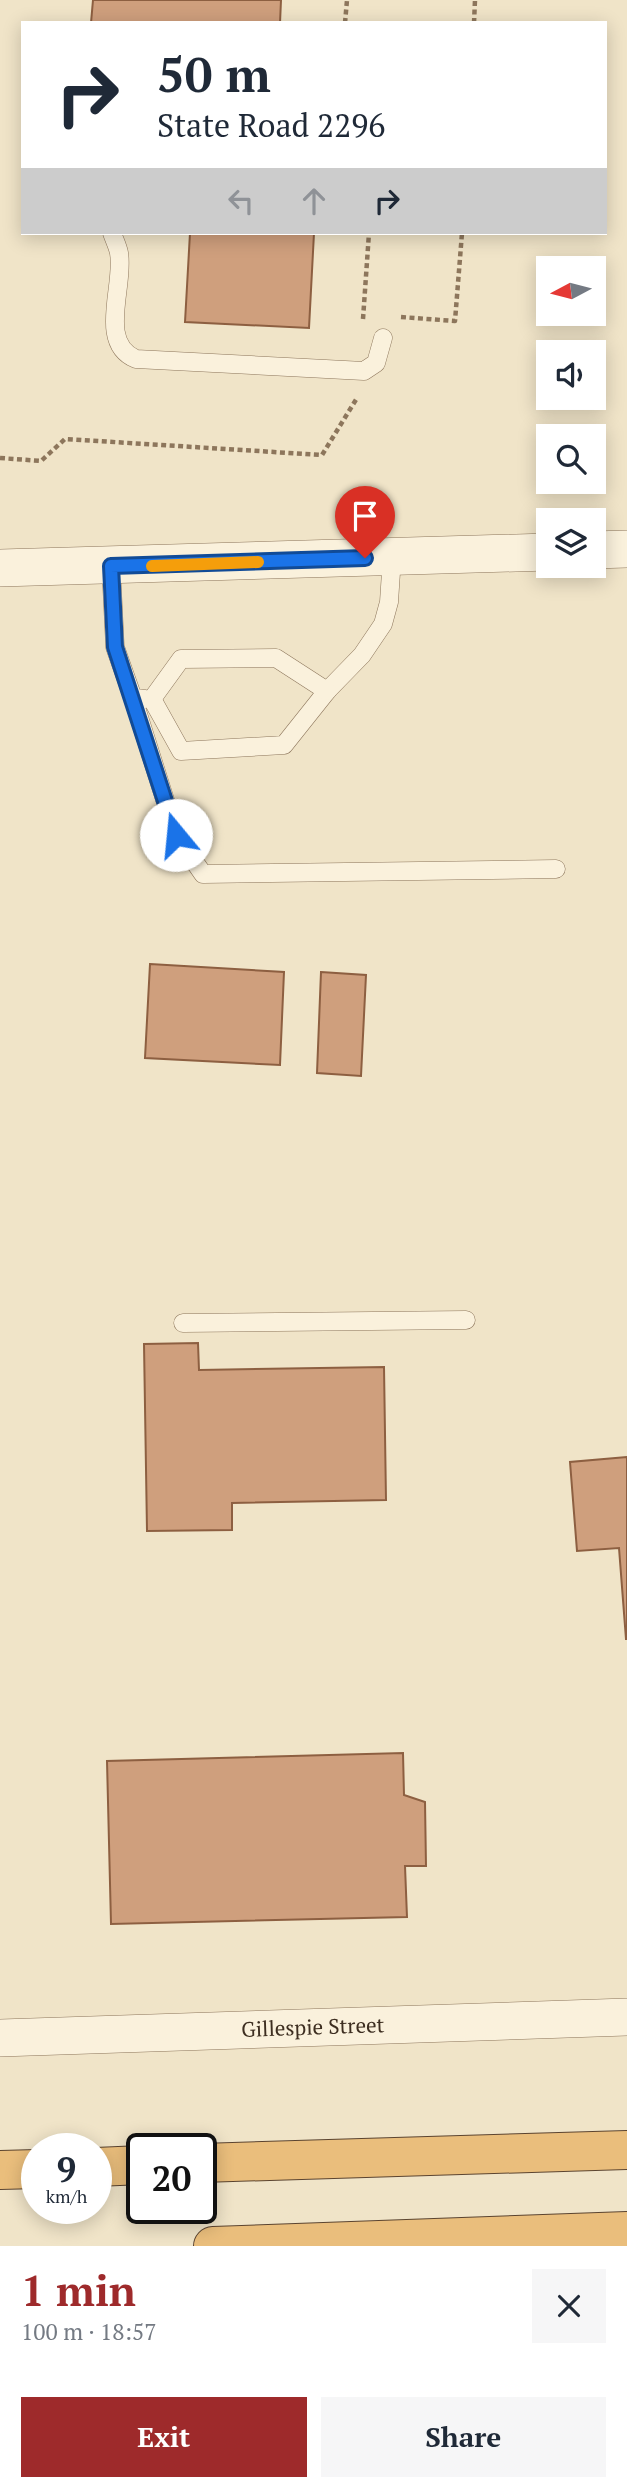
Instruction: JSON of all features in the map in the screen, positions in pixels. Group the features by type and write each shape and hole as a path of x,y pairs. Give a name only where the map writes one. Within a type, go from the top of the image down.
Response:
{"highway":[{"path":"217,2163 627,2150"},
{"path":"0,2170 21,2169"},
{"path":"213,2246 627,2231"}],"street":[{"path":"606,550 627,549"},
{"path":"0,568 536,552"},
{"name":"Gillespie Street","path":"0,2038 627,2017"}],"lane":[{"path":"113,235 120,254 116,337 127,355 136,359 365,371 376,363 383,338"},
{"path":"152,699 181,751 284,745 327,691 362,655 383,625 392,557"},
{"path":"111,566 115,647 176,835 203,874 556,869"},
{"path":"152,699 181,659 275,658 327,691"},
{"path":"133,698 152,699"},
{"path":"183,1324 466,1320"}],"path":[{"path":"345,21 347,0"},
{"path":"474,21 475,0"},
{"path":"0,458 41,461 65,439 322,455 357,397 369,235"},
{"path":"397,317 455,321 462,235"},
{"path":"363,313 374,314"}],"building":[{"path":"93,0 281,0 280,21 91,21"},
{"path":"190,235 314,235 309,328 185,322"},
{"path":"150,964 284,972 280,1065 145,1058"},
{"path":"321,972 366,975 361,1076 317,1073"},
{"path":"198,1343 199,1370 384,1367 386,1500 232,1503 232,1530 147,1531 144,1344"},
{"path":"627,1457 626,1639 619,1548 577,1551 570,1462"},
{"path":"403,1753 404,1795 425,1802 426,1866 405,1866 407,1917 111,1924 107,1761"}],"slow traffic":[{"path":"152,566 258,562"}],"route":[{"path":"176,835 115,647 111,566 365,558"}]}
